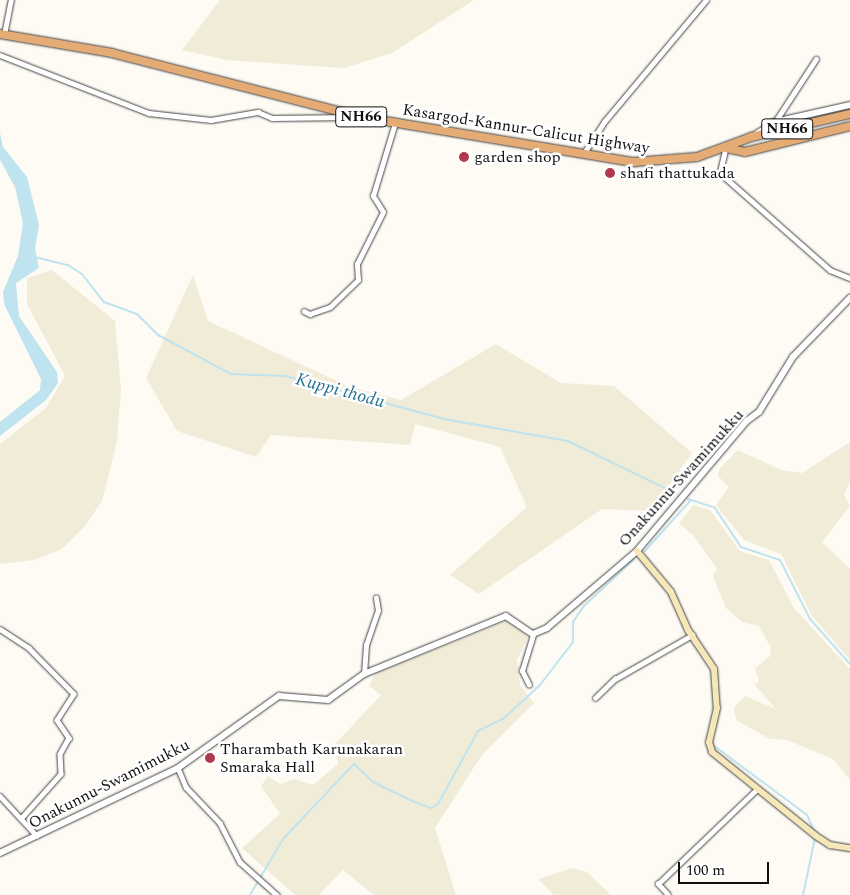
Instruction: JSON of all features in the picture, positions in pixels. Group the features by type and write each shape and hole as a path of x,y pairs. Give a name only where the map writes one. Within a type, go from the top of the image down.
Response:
{"highway":[{"name":"Kasargod-Kannur-Calicut Highway","path":"2,34 112,52 360,117 395,124 584,153 664,163 726,148 751,137 850,114"},
{"name":"Kasargod-Kannur-Calicut Highway","path":"726,148 745,152 850,126"}],"main road":[{"path":"637,551 671,592 692,635 714,669 717,708 709,742 712,752 756,790 830,845 850,848"}],"street":[{"path":"2,34 11,0"},
{"path":"584,153 604,122 706,0"},
{"path":"0,55 149,114 211,120 258,112 272,118 360,117"},
{"path":"775,122 816,59"},
{"path":"751,137 775,122 850,105"},
{"path":"304,311 310,314 330,307 358,280 362,249 383,212 373,196 395,124"},
{"path":"726,148 720,174 830,270 850,278"},
{"name":"Onakunnu-Swamimukku","path":"0,853 178,768 279,696 328,700 364,674 506,616 533,634 547,628 637,551 747,421 759,412 793,357 850,298"},
{"path":"364,674 366,645 378,611 376,598"},
{"path":"0,629 29,648 74,694 57,720 69,738 60,754 61,774 21,819"},
{"path":"530,685 522,671 533,634"},
{"path":"595,698 615,679 692,635"},
{"path":"178,768 186,787 220,823 240,862 277,895"},
{"path":"668,895 658,884 756,790"},
{"path":"0,796 38,836"}],"shaded area":[{"path":"220,0 474,0 392,53 344,68 226,60 182,50"},
{"path":"52,270 115,321 121,389 117,441 102,501 85,526 62,549 34,560 0,564 0,444 46,408 65,376 27,304 27,278"},
{"path":"193,275 208,321 350,387 401,400 496,344 561,383 614,386 692,453 651,511 602,509 479,594 450,575 527,507 500,447 415,424 410,445 271,435 256,457 177,431 146,378"},
{"path":"850,442 850,482 844,494 850,506 822,542 850,569 850,660 812,616 781,554 744,540 716,505 729,487 718,476 720,468 738,450 781,470 802,473"},
{"path":"693,505 710,510 740,551 769,560 794,608 850,669 850,780 833,759 787,740 770,739 736,720 734,708 745,696 776,709 754,684 759,682 755,668 770,656 771,648 759,626 742,622 726,608 713,576 717,569 693,535 679,524"},
{"path":"509,620 528,637 517,660 518,671 520,685 534,703 482,755 435,828 456,895 374,895 343,870 319,895 295,895 242,848 280,814 261,786 268,776 280,784 294,779 313,785 338,764 334,745 381,695 369,686 376,673"},
{"path":"573,868 587,872 611,895 554,895 538,879"}],"water":[{"path":"0,133 3,147 27,177 39,225 35,249 39,268 16,283 19,316 57,372 58,383 46,400 0,436 0,422 40,390 41,379 4,304 3,292 18,256 23,223 15,187 0,160"}],"waterway":[{"name":"Kuppi thodu","path":"35,257 68,265 82,274 104,302 137,314 158,335 231,374 285,376 444,419 568,441 677,494"},
{"path":"688,499 715,508 741,547 780,560 810,619 850,664"},
{"path":"645,551 690,501"},
{"path":"250,895 283,839 354,764 373,782 410,800 431,808 438,804 478,731 503,719 540,685 573,642 573,622 583,607 634,559"},
{"path":"713,745 807,815 814,831"},
{"path":"803,895 815,838"}],"place":[{"name":"garden shop","path":"464,157"},
{"name":"shafi thattukada","path":"610,173"},
{"name":"Tharambath Karunakaran Smaraka Hall","path":"210,758"}]}
